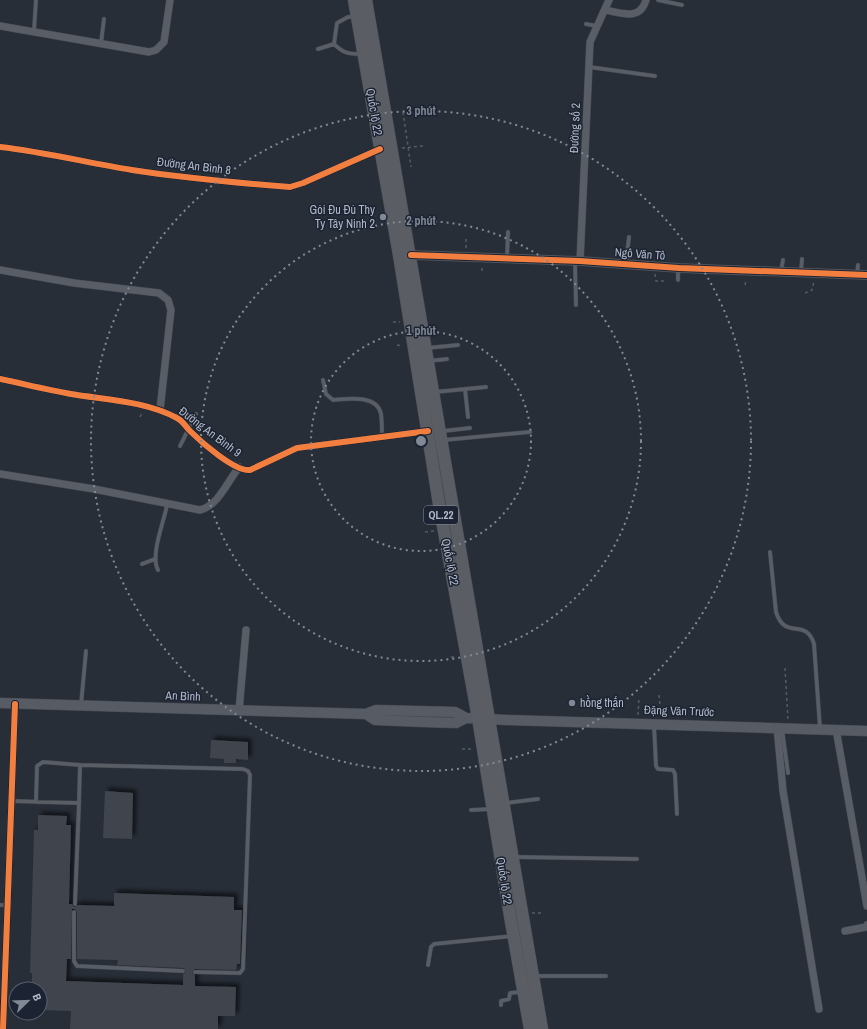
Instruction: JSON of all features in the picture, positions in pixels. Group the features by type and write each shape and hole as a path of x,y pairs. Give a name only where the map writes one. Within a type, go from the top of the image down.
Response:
{"highway":[{"name":"Quốc lộ 22","path":"354,0 364,54 411,255 434,392 436,434"},
{"name":"Quốc lộ 22","path":"366,0 386,149 436,434 492,809 530,1029"},
{"name":"Quốc lộ 22","path":"478,718 503,803 542,1029"}],"main road":[{"name":"An Bình","path":"0,704 366,714 375,720 456,723 478,718"},
{"name":"Đặng Văn Trước","path":"478,718 867,730"}],"street":[{"path":"0,26 149,52 156,50 164,42 170,0"},
{"name":"Đường số 2","path":"578,261 590,42 609,0"},
{"path":"605,10 631,15 636,14 644,7 646,0"},
{"name":"Đường An Bình 8","path":"0,147 35,151 131,169 181,176 290,187 386,149"},
{"name":"Ngô Văn Tô","path":"411,255 578,261 678,268 800,273 858,270 867,274"},
{"path":"0,270 74,283 159,293 168,300 171,310 160,410"},
{"name":"Đường An Bình 9","path":"0,379 70,394 139,404 160,410 179,419 188,429 217,454 244,470 250,470 297,448 382,436 436,434"},
{"path":"0,474 94,489 167,505 200,510 208,507 238,467"},
{"path":"239,711 246,630"},
{"path":"3,1029 2,968 4,905 11,801 14,704"},
{"path":"782,728 783,791 820,1008"},
{"path":"836,729 867,906"},
{"path":"845,931 866,927 867,925"}],"lane":[{"path":"34,31 36,0"},
{"path":"658,0 682,5"},
{"path":"334,44 337,23 348,17 357,17"},
{"path":"101,43 104,19"},
{"path":"586,24 597,26"},
{"path":"318,49 334,44"},
{"path":"334,44 342,52 347,54 364,54"},
{"path":"589,67 655,76"},
{"path":"507,259 508,232"},
{"path":"626,264 629,237"},
{"path":"800,273 802,259"},
{"path":"781,272 783,260"},
{"path":"576,305 578,261"},
{"path":"678,268 678,280"},
{"path":"426,348 458,345"},
{"path":"428,361 447,359"},
{"path":"324,380 326,394 333,400 368,400 376,406 381,413 382,436"},
{"path":"434,392 486,387"},
{"path":"465,389 468,417"},
{"path":"180,446 196,414"},
{"path":"436,434 470,428"},
{"path":"436,434 530,432"},
{"path":"158,570 155,559 167,505"},
{"path":"770,552 776,612 779,620 783,626 788,628 805,630 812,639 820,729"},
{"path":"142,564 155,559"},
{"path":"80,706 86,651"},
{"path":"658,724 656,766 658,769 673,770 676,774 677,814"},
{"path":"782,728 788,773"},
{"path":"36,802 37,766 39,763 244,769 248,771 250,775 243,969 240,973 195,972"},
{"path":"75,904 80,765"},
{"path":"503,803 538,799"},
{"path":"11,801 79,803"},
{"path":"470,810 492,809"},
{"path":"513,857 637,859"},
{"path":"74,912 74,962 77,966 183,972"},
{"path":"428,965 431,947 434,944 514,936"},
{"path":"533,976 606,976"},
{"path":"501,1005 501,1001 509,999 510,993 524,992"}],"path":[{"path":"403,112 411,167"},
{"path":"386,149 422,146"},
{"path":"805,293 814,287 815,273"},
{"path":"782,728 785,668"},
{"path":"658,724 659,695"},
{"path":"638,723 639,697"}],"building":[{"path":"211,740 248,742 248,760 236,759 236,763 224,763 224,759 210,758"},
{"path":"105,791 133,793 132,839 103,838"},
{"path":"38,815 67,816 66,825 71,825 69,904 72,904 74,907 78,905 114,906 114,893 234,897 234,910 242,910 240,964 237,964 236,970 195,969 192,972 195,975 195,986 236,987 235,1016 218,1016 218,1029 70,1029 71,1011 48,1010 48,981 32,981 32,973 30,973 34,830 38,830","holes":["72,909 75,909 77,912 77,959 118,960 117,965 184,968 186,972 183,974 183,985 66,981 67,959 71,959"]}],"cycle path":[{"path":"0,147 152,173 290,187 303,183 380,149"},
{"path":"411,255 580,261 679,268 867,275"},
{"path":"0,379 62,392 126,402 165,412 181,421 195,436 218,455 236,466 250,470 297,448 428,431"},
{"path":"3,1029 15,704"}],"place":[{"name":"Gỏi Đu Đủ Thy Ty Tây Ninh 2","path":"383,217"},
{"name":"hồng thắn","path":"572,703"}]}
